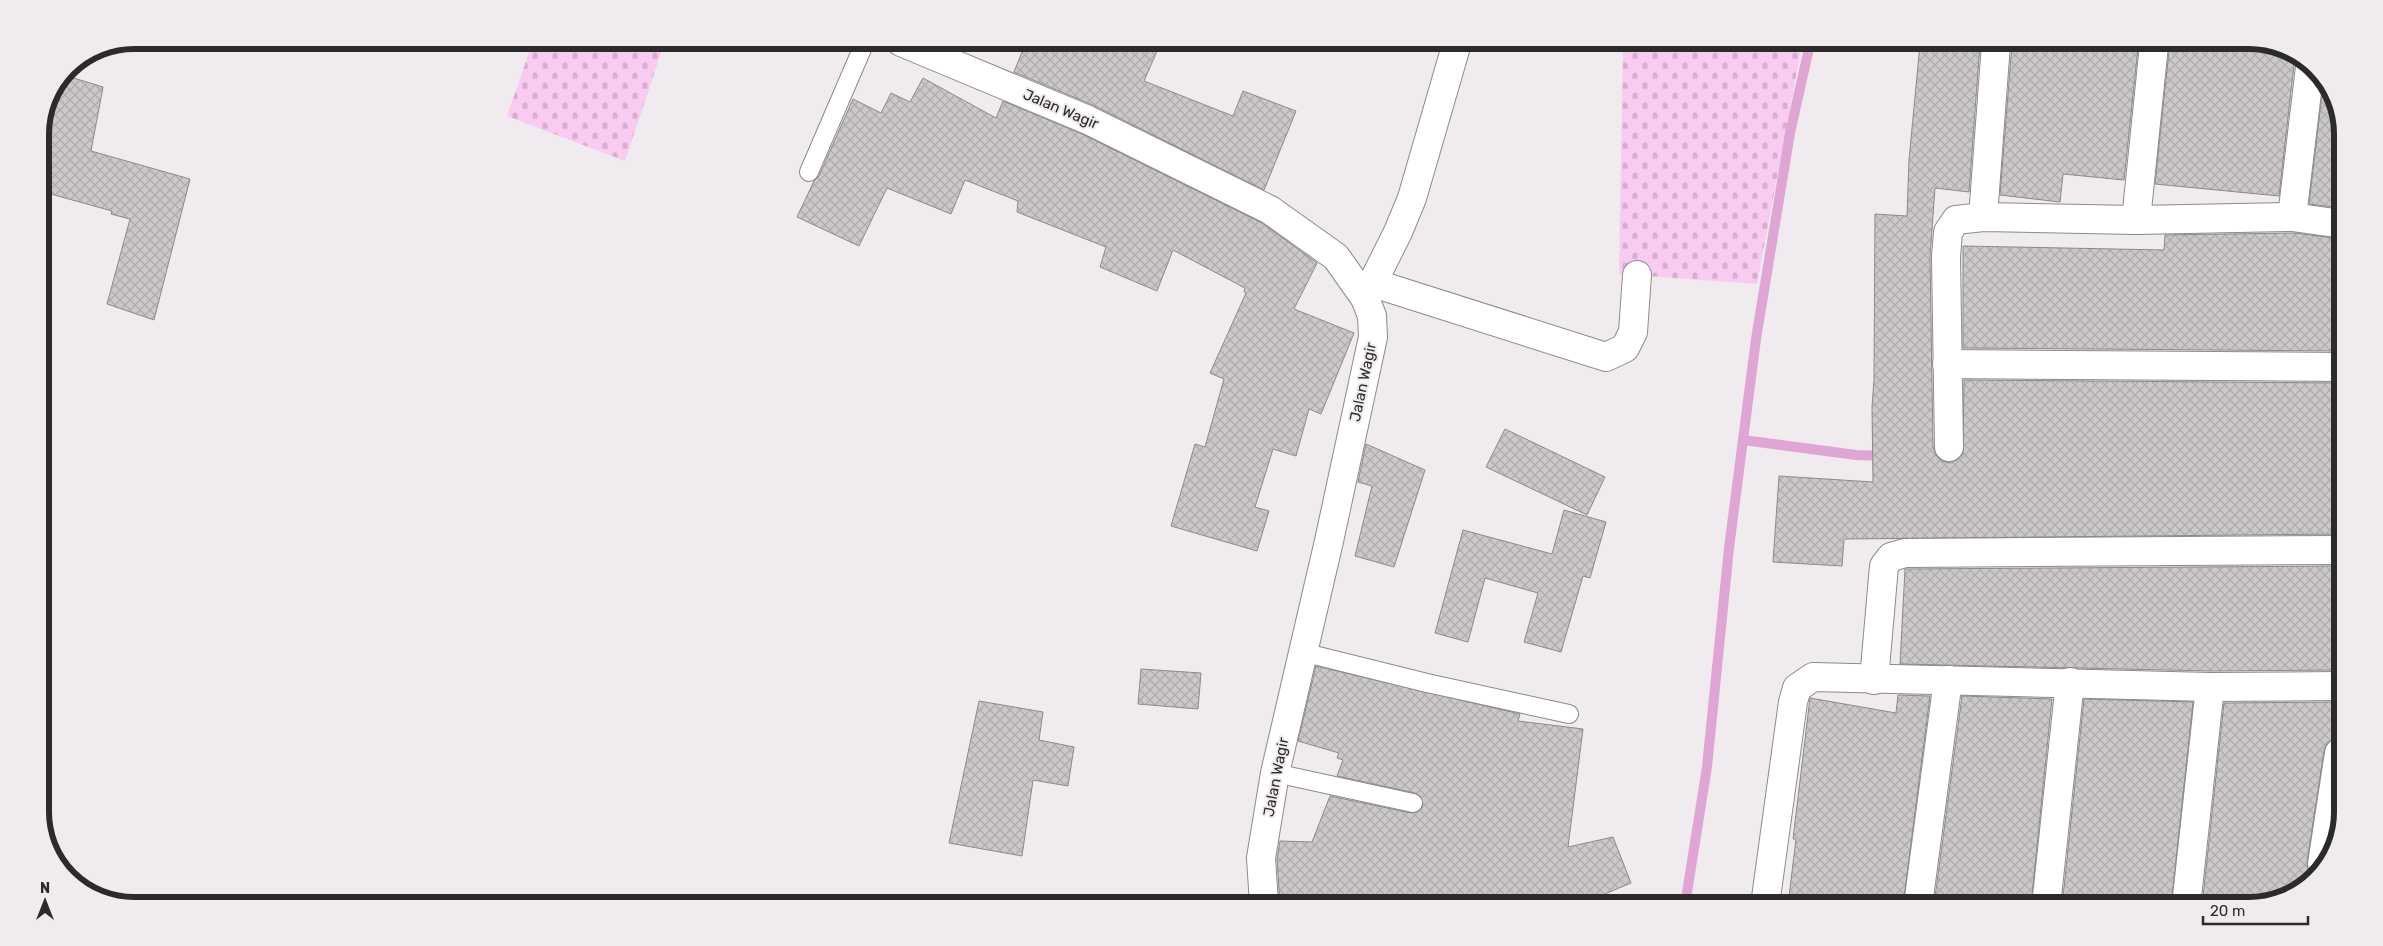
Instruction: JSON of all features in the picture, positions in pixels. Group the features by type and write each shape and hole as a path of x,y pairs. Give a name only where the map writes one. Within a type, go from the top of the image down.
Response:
{"street":[{"name":"Jalan Wagir","path":"919,49 1088,120 1270,210 1336,257 1369,291 1373,337 1329,541 1275,773 1261,858 1264,897"},
{"path":"1455,49 1412,198 1398,232 1369,291 1606,357 1624,348 1633,332 1637,275"},
{"path":"1984,217 1996,49"},
{"path":"2136,220 2154,49"},
{"path":"2292,217 2309,74"},
{"path":"1949,446 1947,364 1948,232 1956,220 1984,217 2136,220 2292,217 2334,223"},
{"path":"1947,364 2334,367"},
{"path":"1874,680 1884,566 1891,557 1905,553 2334,550"},
{"path":"1766,897 1790,722 1797,688 1813,677 2210,687 2334,686"},
{"path":"1919,897 1948,680"},
{"path":"2047,897 2070,682"},
{"path":"2187,897 2210,687"},
{"path":"2324,853 2334,781"}],"lane":[{"path":"809,172 862,49"},
{"path":"1302,652 1426,683 1569,714"},
{"path":"1275,773 1413,803"}],"green space":[{"path":"530,49 662,49 625,161 507,116"},
{"path":"1623,49 1801,49 1757,284 1619,274"}],"building":[{"path":"1023,49 1158,49 1144,81 1233,116 1243,91 1296,111 1264,190 1095,106 1014,72"},
{"path":"1920,49 1980,49 1969,192 1935,188 1930,257 1933,447 1936,455 1942,461 1950,463 1957,460 1963,454 1964,380 2334,383 2334,534 1844,539 1842,566 1773,562 1779,476 1873,482 1872,407 1874,380 1875,214 1907,216 1909,160"},
{"path":"2012,49 2138,49 2124,180 2063,174 2060,202 2000,195"},
{"path":"2177,49 2266,50 2277,53 2295,63 2279,196 2155,184 2169,51 2177,52"},
{"path":"71,77 103,87 91,151 190,179 154,320 107,304 130,219 111,214 112,211 49,194 50,117 55,101 63,86"},
{"path":"923,78 996,118 1003,101 1082,134 1262,223 1317,263 1294,309 1354,333 1321,414 1309,409 1296,456 1273,449 1255,507 1269,511 1257,551 1171,526 1195,444 1205,447 1224,379 1210,373 1246,293 1244,292 1245,288 1173,250 1157,291 1100,267 1106,247 1017,212 1018,201 965,180 951,214 887,188 859,246 797,217 814,181 819,176 853,99 881,113 891,93 910,102"},
{"path":"2323,90 2333,117 2334,207 2309,204"},
{"path":"2294,233 2334,238 2334,351 1963,348 1963,246 2164,250 2165,235"},
{"path":"1505,429 1605,477 1587,515 1486,467"},
{"path":"1366,444 1425,470 1394,567 1355,556 1372,486 1358,482"},
{"path":"1564,510 1606,522 1590,578 1583,576 1561,652 1524,642 1538,593 1485,578 1468,642 1435,633 1463,530 1552,554"},
{"path":"2334,566 2334,670 2210,671 1900,664 1905,569"},
{"path":"1316,666 1520,714 1518,721 1583,729 1568,847 1613,837 1631,883 1598,897 1280,897 1277,859 1280,841 1312,842 1330,796 1411,813 1420,810 1423,805 1420,796 1415,793 1337,776 1343,760 1337,758 1339,753 1298,741"},
{"path":"1141,669 1201,673 1198,709 1138,704"},
{"path":"1898,695 1930,696 1904,897 1789,897 1796,839 1793,839 1810,698 1896,713"},
{"path":"1962,696 2052,699 2032,897 1935,897"},
{"path":"2084,699 2193,702 2172,897 2063,897"},
{"path":"979,701 1043,712 1039,740 1074,747 1068,786 1033,780 1022,856 949,843"},
{"path":"2334,702 2334,740 2327,743 2324,751 2307,862 2309,872 2292,886 2266,896 2203,897 2224,703"}],"waterway":[{"path":"1686,897 1707,767 1729,548 1756,339 1790,133 1809,49"},
{"path":"1743,440 1856,455 1886,456"}]}
